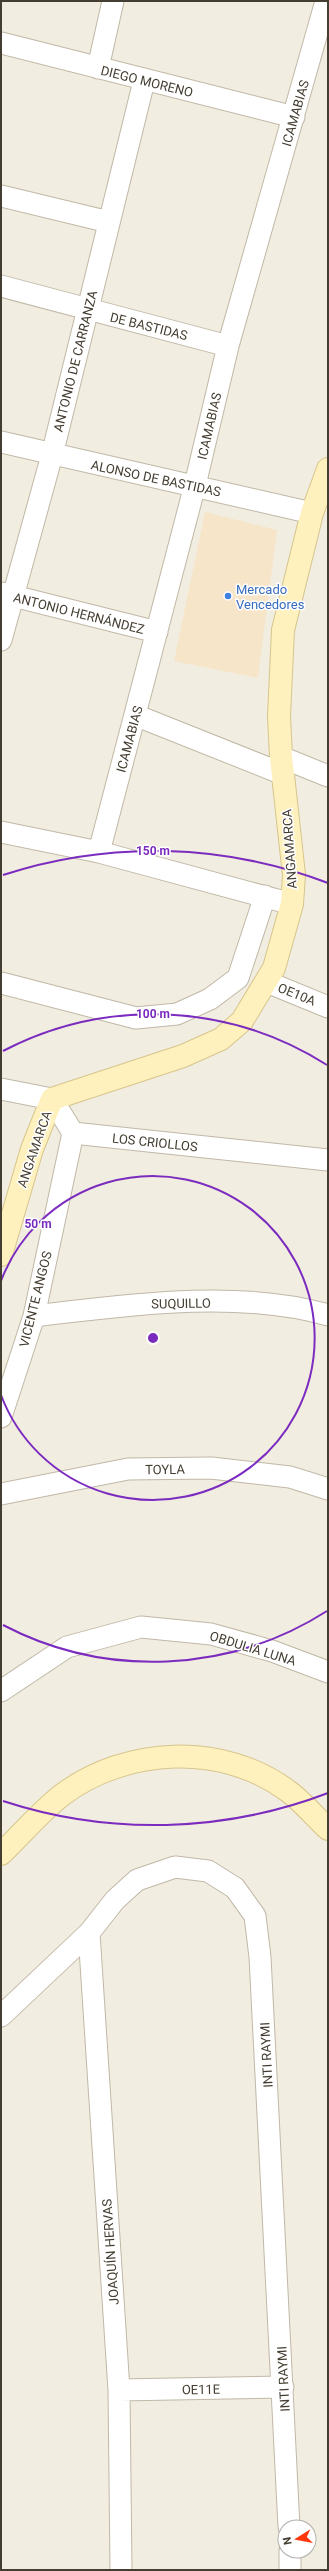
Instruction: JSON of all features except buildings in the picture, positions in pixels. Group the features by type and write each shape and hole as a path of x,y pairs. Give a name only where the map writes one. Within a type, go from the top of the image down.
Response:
{"street":[{"path":"98,68 113,1"},
{"name":"ICAMABIAS","path":"99,852 157,632 228,346 326,1"},
{"name":"DIEGO MORENO","path":"1,43 144,81 294,117"},
{"name":"ANTONIO DE CARRANZA","path":"1,640 7,595 52,455 144,81"},
{"path":"1,196 109,222"},
{"name":"DE BASTIDAS","path":"1,286 87,310 228,346"},
{"name":"ALONSO DE BASTIDAS","path":"1,442 52,455 312,513"},
{"name":"ANGAMARCA","path":"1,1255 32,1149 52,1099 183,1056 221,1039 242,1021 267,982 286,932 292,904 294,875 282,765 279,674 283,630 312,513 328,469"},
{"name":"ANTONIO HERNÁNDEZ","path":"7,595 157,632"},
{"path":"135,715 282,765 328,776"},
{"path":"1,832 99,852 292,904"},
{"path":"1,983 136,1018 177,1014 210,999 238,978 265,896"},
{"name":"OE10A","path":"267,982 328,1007"},
{"path":"1,1089 52,1099 73,1133"},
{"name":"LOS CRIOLLOS","path":"73,1133 328,1160"},
{"name":"VICENTE ANGOS","path":"1,1417 34,1316 73,1133"},
{"name":"SUQUILLO","path":"34,1316 136,1304 255,1302 328,1315"},
{"name":"TOYLA","path":"1,1494 128,1469 204,1468 290,1477 328,1489"},
{"name":"OBDULIA LUNA","path":"1,1691 67,1647 141,1627 211,1634 272,1652 328,1672"},
{"path":"1,1854 61,1796 85,1780 109,1769 142,1759 177,1756 216,1760 252,1771 288,1791 328,1829"},
{"name":"INTI RAYMI","path":"1,2016 89,1933 114,1900 137,1880 175,1867 208,1871 235,1888 255,1916 260,1957 289,2519"},
{"name":"JOAQUÍN HERVAS","path":"89,1933 119,2390 119,2516 122,2570"},
{"name":"OE11E","path":"119,2390 283,2387"},
{"path":"108,2570 119,2516"},
{"path":"290,2559 290,2570"}],"shaded area":[{"name":"Mercado Vencedores","path":"205,512 277,530 258,678 174,661"}],"place":[{"name":"Mercado Vencedores","path":"228,596"}]}
